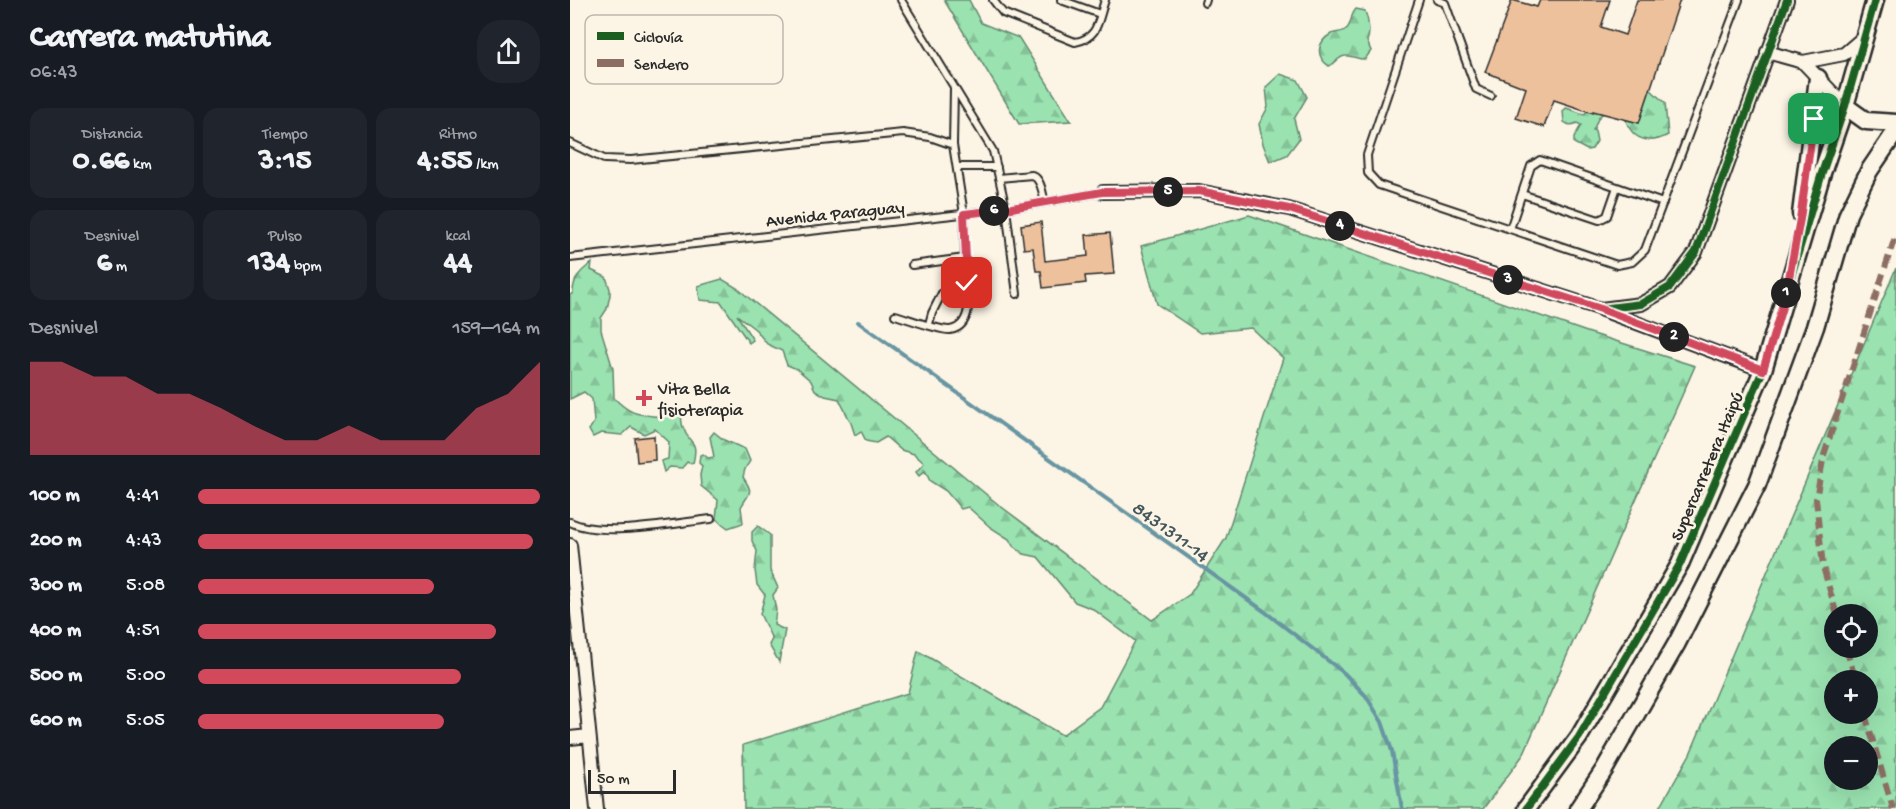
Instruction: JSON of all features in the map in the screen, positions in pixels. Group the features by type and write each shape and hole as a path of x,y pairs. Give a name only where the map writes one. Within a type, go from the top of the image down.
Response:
{"street":[{"path":"1601,309 1641,304 1670,287 1696,252 1786,0"},
{"name":"Supercarretera Itaipú","path":"1526,809 1579,737 1680,564 1763,370 1822,173 1845,106 1875,0"},
{"path":"1803,63 1844,54 1865,36"},
{"path":"1767,52 1803,63 1845,106 1866,120 1896,123"},
{"path":"1786,294 1802,208 1818,78"},
{"path":"1578,809 1604,770 1677,643 1757,485 1815,327 1848,214 1869,171 1896,131"},
{"path":"1102,192 1199,191 1289,209 1601,309 1763,370"},
{"path":"570,545 574,621 597,809"},
{"path":"570,738 589,736"}],"lane":[{"path":"901,0 993,152 1006,209 1017,294"},
{"path":"993,0 1003,13 1075,42 1087,40 1095,32 1105,0"},
{"path":"1061,0 1100,14"},
{"path":"1419,0 1367,155 1368,173 1380,185 1617,265 1632,262 1645,250 1739,0"},
{"path":"1437,0 1445,3 1476,90 1491,96"},
{"path":"894,315 950,330 960,325 967,316 969,306 964,214 952,145 954,88"},
{"path":"570,143 604,159 631,160 903,133 930,137 952,145"},
{"path":"1510,229 1531,166 1540,160 1663,203"},
{"path":"957,167 997,166"},
{"path":"999,178 1032,175 1036,177 1040,182 1045,202"},
{"path":"1522,194 1599,220 1607,216 1617,187"},
{"name":"Avenida Paraguay","path":"570,258 1006,209 1102,192"},
{"path":"912,265 965,258"},
{"path":"929,324 942,293 967,283"},
{"path":"570,522 596,528 627,528 711,519"}],"green space":[{"path":"944,0 969,0 981,23 1019,38 1071,121 1019,124"},
{"path":"1356,9 1365,11 1369,30 1367,41 1371,51 1365,59 1343,56 1329,66 1321,58 1321,45 1326,37 1347,28"},
{"path":"1280,74 1298,80 1307,97 1294,119 1299,139 1287,155 1270,162 1259,124 1268,107 1266,87"},
{"path":"1641,90 1651,90 1665,103 1668,135 1645,140 1629,128 1624,112"},
{"path":"1566,108 1584,114 1591,108 1606,112 1599,117 1593,130 1597,141 1592,149 1587,150 1574,143 1574,138 1581,125 1577,123 1570,125 1564,122 1563,111"},
{"path":"1249,215 1587,332 1695,366 1523,755 1483,809 744,809 743,745 908,693 918,651 1062,735 1100,707 1135,641 1093,609 1075,602 1038,557 1024,554 1013,546 1009,539 990,527 968,507 961,509 946,491 930,481 925,471 919,476 916,472 924,463 914,454 901,450 886,437 876,443 866,441 861,431 855,435 839,399 825,396 815,390 811,381 797,369 787,365 782,351 767,344 756,330 737,315 753,340 749,343 721,302 700,300 698,286 722,279 737,288 999,505 1152,620 1190,594 1226,538 1283,358 1251,328 1200,333 1157,304 1141,246"},
{"path":"592,263 591,270 606,277 610,289 607,309 601,318 601,330 613,369 614,398 631,411 641,414 662,417 671,411 681,412 685,433 695,449 693,463 687,462 682,468 670,467 664,472 661,461 668,459 669,442 655,429 644,434 631,427 622,435 601,433 593,437 589,430 594,422 592,399 584,392 570,399 570,295 573,293 578,276"},
{"path":"1896,268 1896,809 1659,809 1690,754"},
{"path":"714,432 724,440 745,449 750,461 743,477 750,492 741,507 743,523 728,528 716,519 718,500 701,486 700,455 703,454 708,458 714,457 710,437"},
{"path":"758,526 770,535 770,570 778,588 773,595 776,610 774,625 785,630 779,662 769,645 772,639 760,614 765,595 757,585 755,570 757,551 752,541 752,532"}],"building":[{"path":"1512,0 1537,7 1540,0 1610,0 1601,27 1625,35 1637,0 1680,0 1639,123 1593,111 1593,113 1554,100 1544,127 1516,118 1526,88 1485,72"},
{"path":"1041,222 1045,261 1088,256 1086,235 1110,233 1114,274 1085,276 1086,283 1043,288 1041,271 1036,271 1033,248 1024,249 1021,225"},
{"path":"654,436 655,460 637,462 635,438"}],"waterway":[{"name":"8431311-14","path":"858,322 1264,611 1344,673 1366,696 1382,722 1392,751 1402,809"}],"marked path":[{"path":"1834,604 1823,567 1816,499 1824,455 1896,234"},
{"path":"1849,658 1853,670"},
{"path":"1868,724 1893,809"}],"cycle path":[{"path":"1103,192 1199,191 1289,209 1601,309 1641,304 1670,287 1696,252 1787,0"},
{"path":"1526,809 1579,737 1680,564 1763,370 1822,173 1845,106 1875,0"}],"place":[{"name":"Vita Bella fisioterapia","path":"644,398"}],"route":[{"path":"967,283 964,214 1102,192 1199,191 1289,209 1601,309 1763,370 1786,294 1800,219 1814,119"}]}
